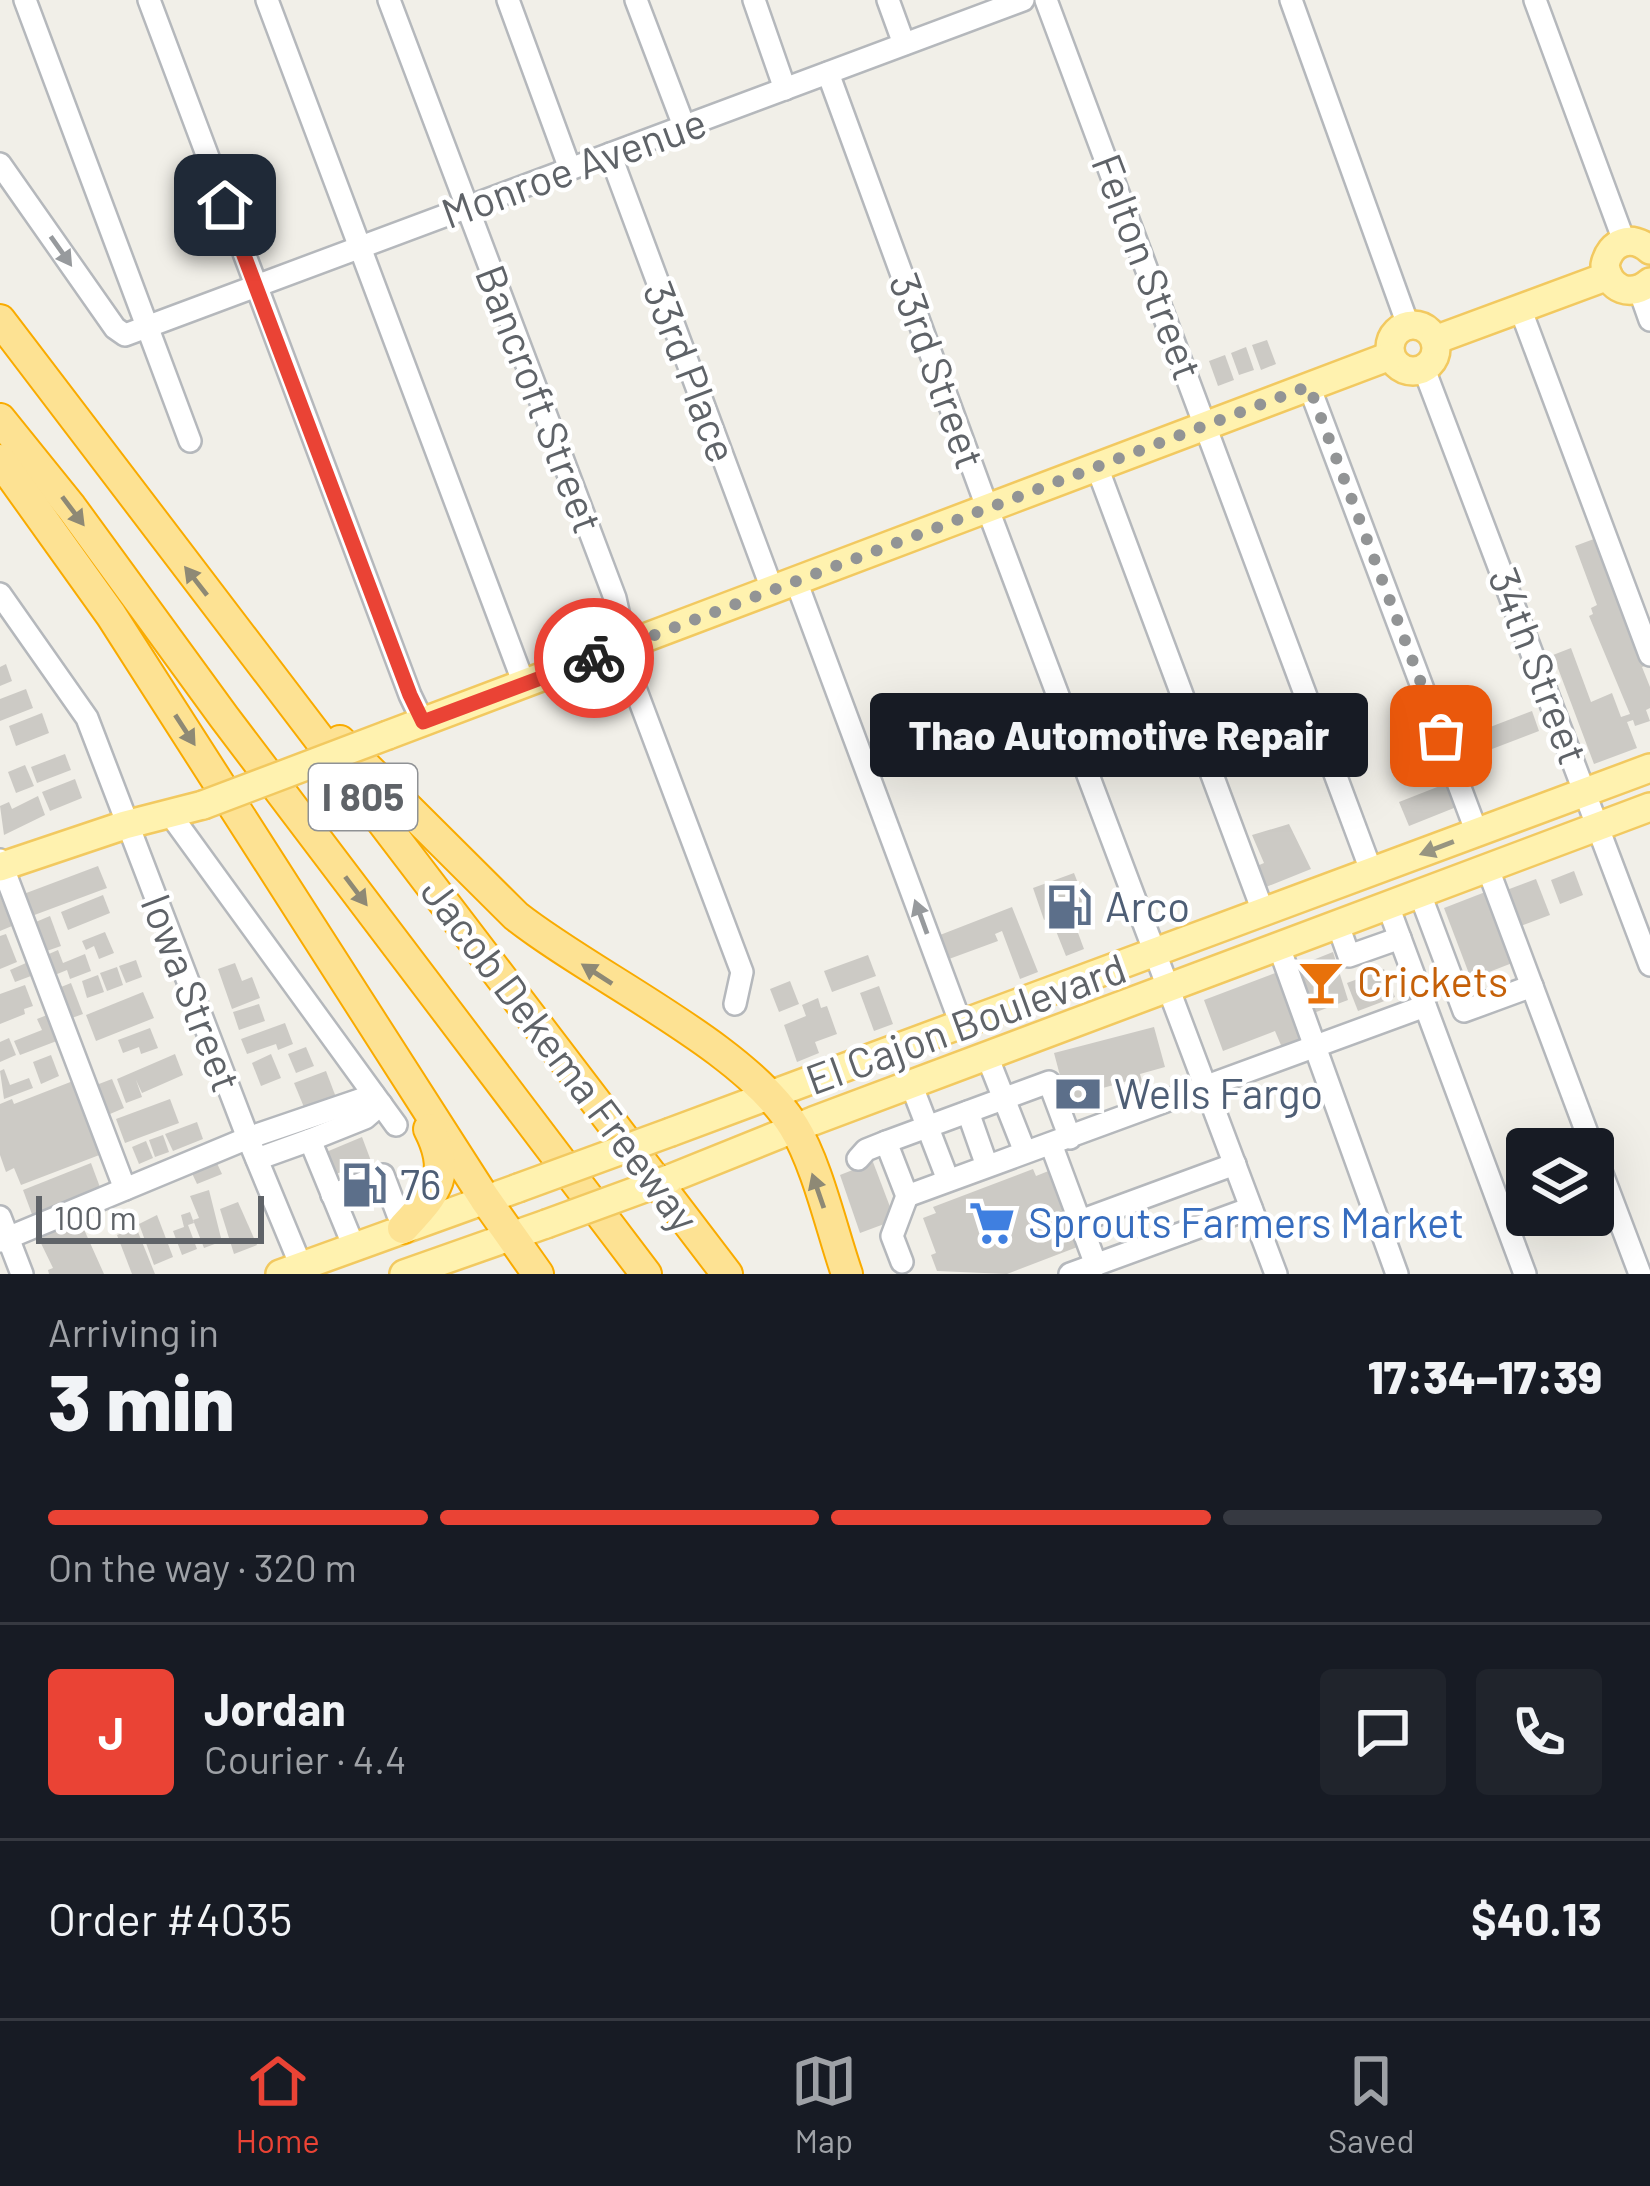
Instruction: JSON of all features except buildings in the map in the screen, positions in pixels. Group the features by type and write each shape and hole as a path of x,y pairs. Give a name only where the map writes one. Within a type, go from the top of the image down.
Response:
{"highway":[{"name":"Jacob Dekema Freeway","path":"0,320 727,1274"},
{"name":"Jacob Dekema Freeway","path":"0,419 646,1274"},
{"path":"0,460 111,615 485,1199 538,1274"},
{"path":"242,640 516,916 709,1046 771,1096 795,1128 847,1274"},
{"path":"386,1043 441,1160 433,1194 403,1228"}],"main road":[{"path":"1637,246 1607,256 1608,276 1617,287 1644,286"},
{"path":"1435,340 1608,276"},
{"path":"1408,325 1422,327 1435,340 1434,357 1424,369 1400,368 1390,356 1391,340 1408,325"},
{"path":"1,865 203,805 1390,356"},
{"name":"El Cajon Boulevard","path":"294,1271 1650,768"},
{"name":"El Cajon Boulevard","path":"404,1274 698,1168 1650,807"}],"street":[{"path":"25,0 136,331 190,441"},
{"path":"149,0 423,722"},
{"path":"267,0 524,684"},
{"name":"Bancroft Street","path":"389,0 615,598 635,688 742,972 735,1004"},
{"path":"508,0 570,169"},
{"path":"636,0 684,126"},
{"path":"754,0 785,88"},
{"path":"888,0 904,44"},
{"name":"Felton Street","path":"1046,0 1372,873"},
{"path":"1291,0 1408,325"},
{"path":"1535,0 1637,246"},
{"name":"Monroe Avenue","path":"136,331 1016,1"},
{"name":"33rd Street","path":"828,73 986,507 1276,1274"},
{"name":"33rd Place","path":"610,154 962,1027"},
{"path":"0,164 115,328 136,331"},
{"path":"1644,286 1650,320"},
{"path":"1520,308 1650,655"},
{"name":"34th Street","path":"1424,369 1650,965"},
{"path":"1309,386 1478,833"},
{"path":"1097,466 1264,914"},
{"name":"Iowa Street","path":"0,594 87,718 294,1271"},
{"path":"170,814 396,1125"},
{"path":"1,865 125,1189"},
{"path":"1487,868 1585,1128"},
{"path":"1420,894 1464,1011"},
{"path":"1388,906 1526,1274"},
{"path":"1338,925 1348,956 1400,938"},
{"path":"1279,947 1397,1274"},
{"path":"907,1196 1315,1046 1428,1015 1464,1011 1532,986"},
{"path":"987,1056 1025,1152"},
{"path":"858,1159 866,1150 1048,1082 1080,1221 1096,1264"},
{"path":"911,1084 948,1180"},
{"path":"252,1149 310,1140 364,1118 377,1100"},
{"path":"22,1274 3,1232 252,1149 377,1100"},
{"path":"968,1112 987,1166"},
{"path":"310,1140 354,1247"},
{"path":"886,1142 907,1196 892,1235 902,1262"},
{"path":"1080,1221 1235,1164"},
{"path":"332,1195 383,1175 403,1228"},
{"path":"1614,1205 1640,1274"},
{"path":"1070,1274 1251,1208"}],"way so far":[{"path":"594,658 1309,386 1441,736"}],"place":[{"name":"Thao Automotive Repair","path":"1441,736"},
{"name":"Arco","path":"1069,907"},
{"name":"Crickets","path":"1321,982"},
{"name":"Wells Fargo","path":"1078,1094"},
{"name":"76","path":"364,1185"},
{"name":"Sprouts Farmers Market","path":"992,1223"}],"route":[{"path":"225,205 423,722 594,658"}]}
